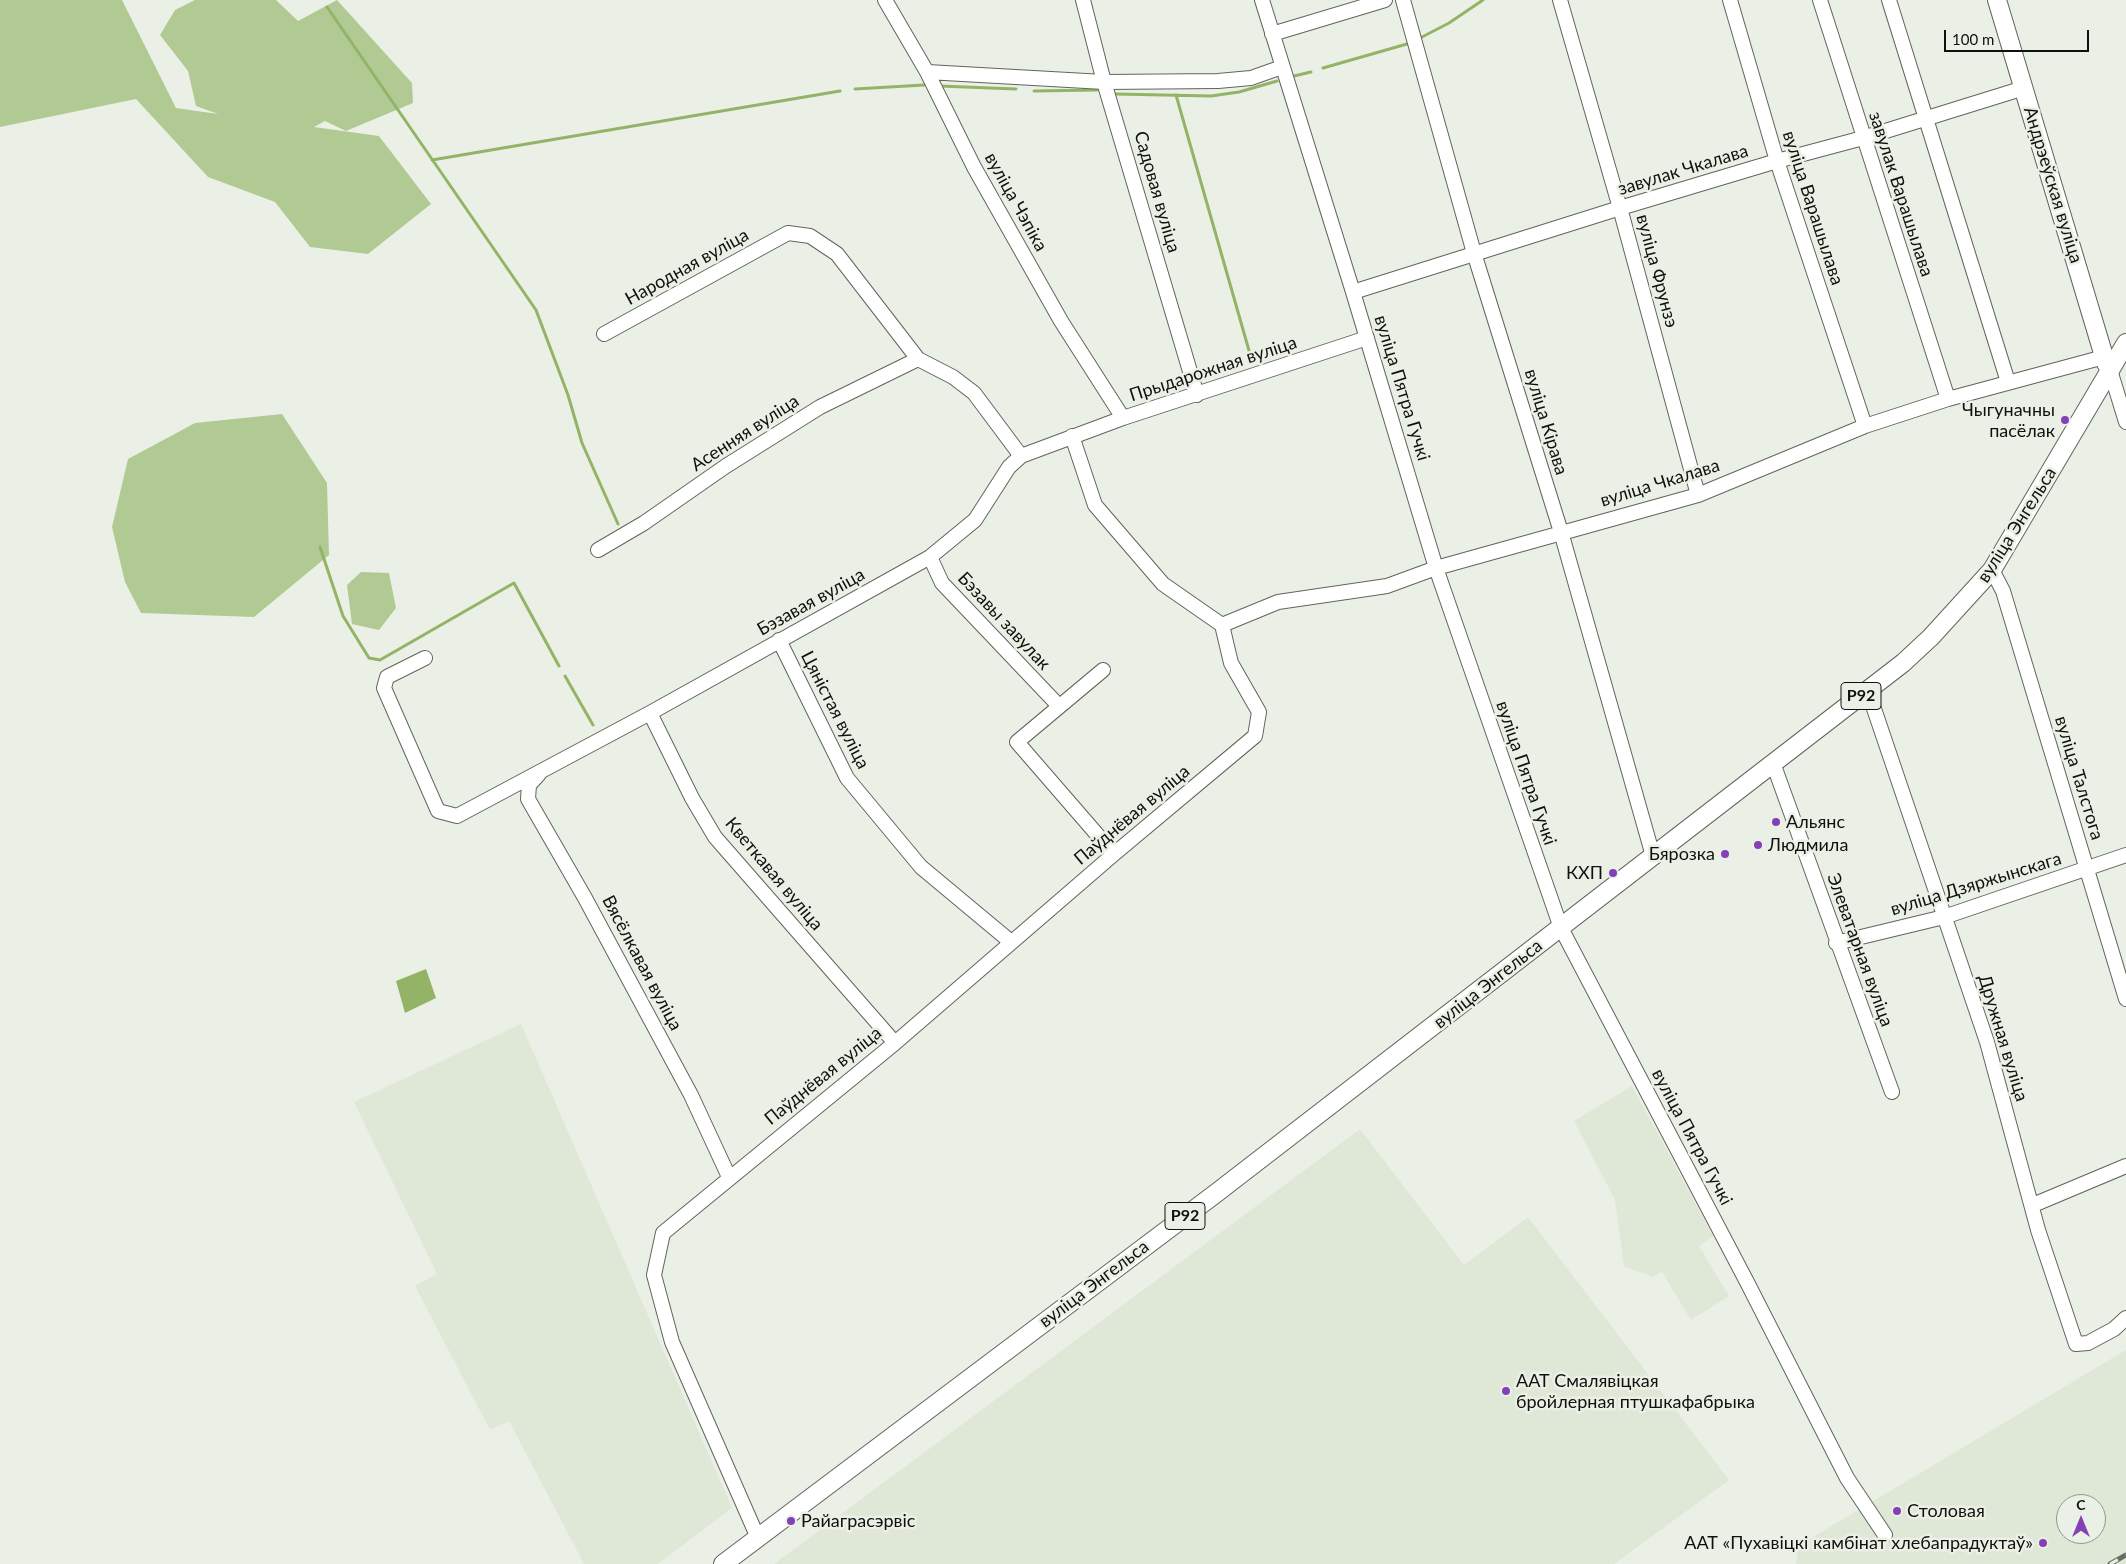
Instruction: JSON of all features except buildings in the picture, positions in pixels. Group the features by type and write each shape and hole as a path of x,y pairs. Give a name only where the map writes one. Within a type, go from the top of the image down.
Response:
{"main road":[{"name":"Андрэеўская вуліца","path":"1997,0 2107,363"},
{"name":"вуліца Энгельса","path":"758,1538 1215,1194 1868,691 1931,637 1992,570 2107,363 2126,343"},
{"name":"Р92","path":"723,1564 758,1538"}],"street":[{"name":"вуліца Чэпіка","path":"885,0 927,72 974,167 1061,321 1123,418"},
{"name":"Садовая вуліца","path":"1083,0 1104,82 1197,395"},
{"name":"вуліца Пятра Гучкі","path":"1262,0 1436,568 1561,928 1748,1284 1847,1478 1885,1535"},
{"path":"1272,34 1385,0"},
{"name":"вуліца Кірава","path":"1403,0 1474,253 1561,532 1653,856"},
{"name":"вуліца Фрунзэ","path":"1560,0 1620,208 1698,495"},
{"name":"вуліца Варашылава","path":"1730,0 1777,161 1865,426"},
{"name":"завулак Варашылава","path":"1820,0 1948,399"},
{"path":"1889,0 2008,382"},
{"path":"927,72 1104,82 1218,82 1250,78 1282,67"},
{"name":"завулак Чкалава","path":"1353,292 1620,208 1777,161 1863,138 2024,88"},
{"name":"Народная вуліца","path":"604,334 788,233 810,236 837,254 918,359"},
{"name":"Прыдарожная вуліца","path":"1072,436 1367,338"},
{"path":"918,359 954,377 974,393 1021,456"},
{"name":"Асенняя вуліца","path":"598,550 644,523 726,466 820,407 918,359"},
{"path":"2107,363 2126,422"},
{"name":"вуліца Чкалава","path":"1222,626 1278,602 1388,586 1436,568 1698,495 1865,426 1948,399 2008,382 2107,363"},
{"path":"1072,436 1095,505 1163,584 1222,626"},
{"name":"Бэзавая вуліца","path":"425,658 388,677 384,688 438,811 457,816 650,713 930,557 975,520 1009,468 1021,456 1072,436"},
{"name":"Бэзавы завулак","path":"930,557 942,583 1059,706"},
{"name":"вуліца Талстога","path":"1992,570 2003,591 2126,999"},
{"name":"Паўднёвая вуліца","path":"758,1538 672,1342 654,1276 663,1233 895,1042 1255,736 1258,712 1232,663 1222,626"},
{"name":"Цяністая вуліца","path":"779,640 847,778 921,867 1011,942"},
{"path":"1103,670 1017,742 1114,854"},
{"name":"Дружная вуліца","path":"1868,691 1987,1042 2033,1205 2038,1230 2076,1344 2088,1343 2114,1329 2126,1318"},
{"name":"Кветкавая вуліца","path":"650,713 692,798 715,837 895,1042"},
{"name":"Элеватарная вуліца","path":"1773,763 1836,943 1892,1092"},
{"name":"Вясёлкавая вуліца","path":"542,772 529,785 528,799 585,898 686,1087 729,1177"},
{"name":"вуліца Дзяржынскага","path":"1836,943 1944,917 2126,855"},
{"path":"2033,1205 2126,1166"}],"shaded area":[{"path":"0,0 122,0 176,108 218,114 196,106 188,71 160,35 175,10 195,0 276,0 298,21 337,0 412,83 413,103 346,131 325,121 314,127 379,136 431,204 368,254 310,247 275,202 208,177 136,99 0,127"},
{"path":"282,414 327,483 329,555 254,617 141,613 125,582 112,527 128,459 195,423"},
{"path":"361,572 389,573 396,608 379,630 352,624 347,585"},
{"path":"426,969 436,998 405,1013 396,981"},
{"path":"521,1024 732,1508 658,1564 584,1564 509,1421 490,1430 415,1286 437,1274 354,1102"},
{"path":"1632,1086 1713,1236 1699,1246 1729,1296 1691,1320 1662,1272 1653,1277 1624,1266 1615,1200 1574,1121"},
{"name":"ААТ Смалявіцкая бройлерная птушкафабрыка","path":"1360,1129 1464,1265 1528,1217 1729,1480 1614,1564 774,1564"},
{"name":"ААТ «Пухавіцкі камбінат хлебапрадуктаў»","path":"2126,1350 2126,1564 1796,1564 1798,1546"}],"waterway":[{"path":"1422,37 1449,23 1483,0"},
{"path":"327,7 536,310 568,395 582,443 618,524"},
{"path":"1323,68 1407,44"},
{"path":"1294,76 1311,72"},
{"path":"1115,94 1211,96 1239,92 1277,81"},
{"path":"855,89 924,85"},
{"path":"939,86 1016,89"},
{"path":"1034,91 1097,90"},
{"path":"432,160 840,91"},
{"path":"1176,95 1252,361"},
{"path":"320,547 343,616 369,658 380,660 514,583 559,666"},
{"path":"565,676 593,725"}],"railway":[{"path":"2110,1564 2126,1555"}],"place":[{"name":"Чыгуначны пасёлак","path":"2065,420"},
{"name":"Альянс","path":"1776,822"},
{"name":"Людмила","path":"1758,845"},
{"name":"Бярозка","path":"1725,854"},
{"name":"КХП","path":"1613,873"},
{"name":"ААТ Смалявіцкая бройлерная птушкафабрыка","path":"1506,1391"},
{"name":"Столовая","path":"1897,1511"},
{"name":"Райаграсэрвіс","path":"791,1521"},
{"name":"ААТ «Пухавіцкі камбінат хлебапрадуктаў»","path":"2043,1543"}]}
